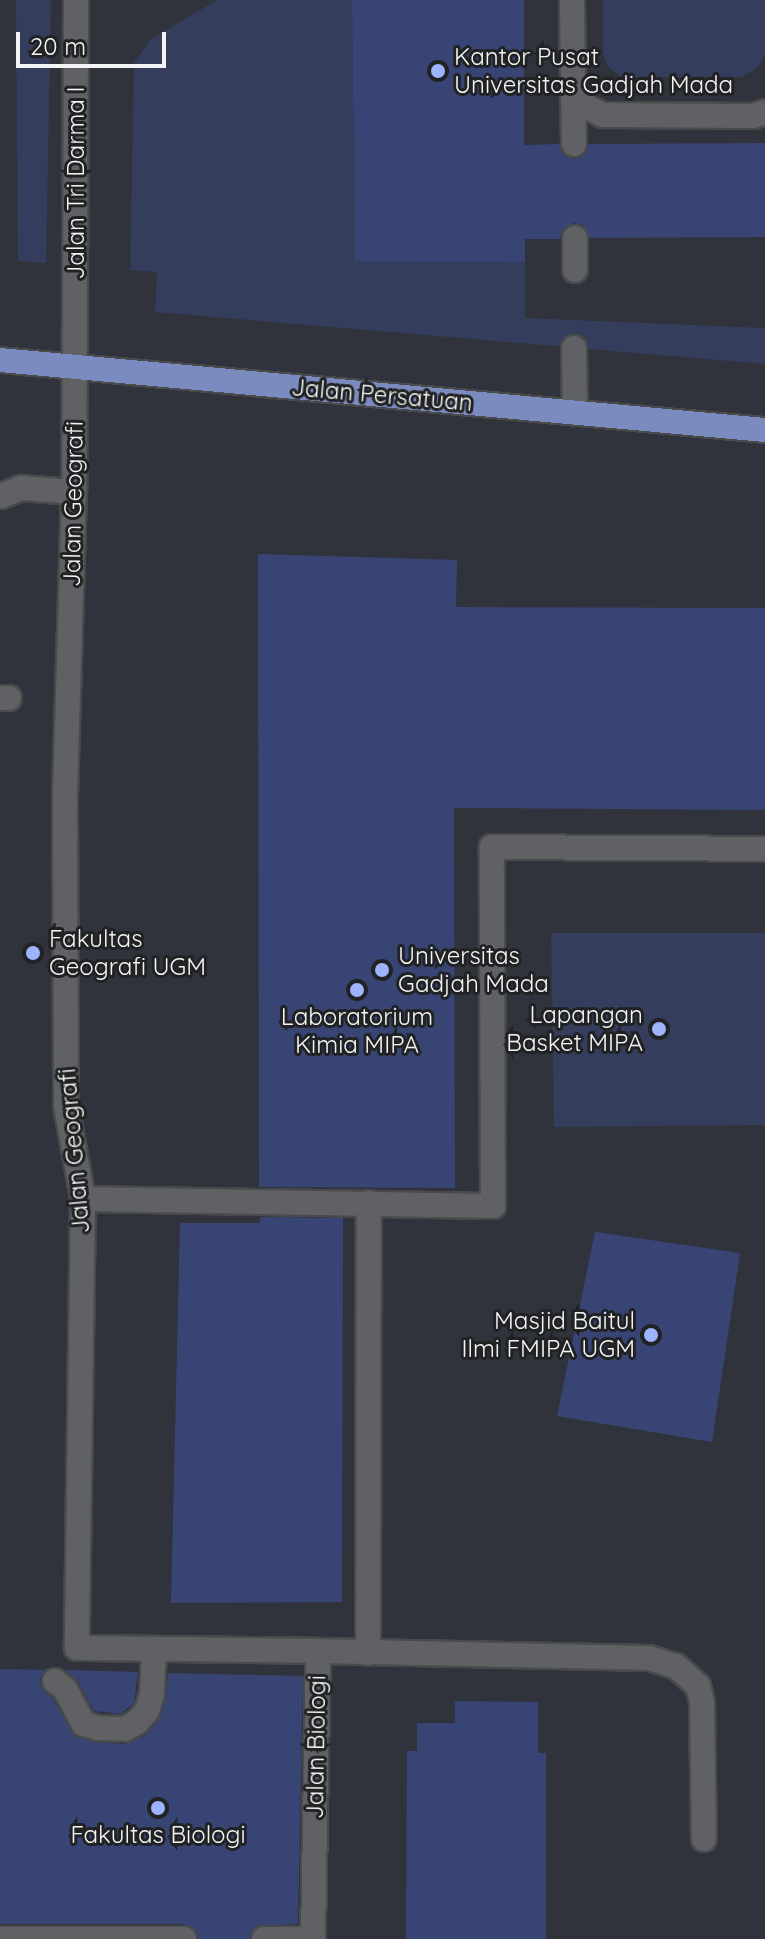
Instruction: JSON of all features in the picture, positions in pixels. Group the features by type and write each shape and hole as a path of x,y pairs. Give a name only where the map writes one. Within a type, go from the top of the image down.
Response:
{"main road":[{"name":"Jalan Persatuan","path":"0,360 765,430"}],"lane":[{"name":"Jalan Tri Darma I","path":"75,367 76,0"},
{"path":"572,0 574,144"},
{"path":"573,79 576,94 587,107 603,115 753,116 765,112"},
{"path":"575,238 575,270"},
{"path":"574,348 575,413"},
{"name":"Jalan Geografi","path":"75,367 65,800 66,1106 83,1199 77,1648"},
{"path":"1,496 21,488 74,492"},
{"path":"83,1199 493,1206 492,847 765,849"},
{"path":"368,1653 369,1203"},
{"name":"Jalan Biologi","path":"77,1648 318,1651 313,1939"},
{"path":"55,1681 65,1689 84,1724 125,1729 147,1711 152,1694 154,1649"},
{"path":"318,1651 649,1658 676,1666 689,1674 698,1686 702,1702 704,1839"},
{"path":"0,1939 184,1939"},
{"path":"264,1939 313,1939"}],"shaded area":[{"name":"Universitas Gadjah Mada","path":"0,0 765,0 765,1939 0,1939"},
{"path":"16,0 51,0 46,263 18,261"},
{"path":"217,0 352,0 355,260 525,262 525,318 765,328 765,364 155,312 157,272 130,270 134,63 150,40"},
{"path":"603,0 765,0 765,54 756,69 741,77 622,77 609,68 603,55"},
{"name":"Lapangan Basket MIPA","path":"551,933 765,933 765,1125 554,1127"}],"building":[{"name":"Kantor Pusat Universitas Gadjah Mada","path":"352,0 524,0 524,145 559,144 562,152 573,159 582,156 589,144 765,143 765,237 590,238 583,225 574,223 562,230 560,239 525,239 525,262 355,261"},
{"name":"Laboratorium Kimia MIPA","path":"258,554 457,560 456,607 765,608 765,810 454,808 455,1188 259,1187"},
{"path":"260,1217 343,1218 342,1602 171,1603 180,1223 260,1223"},
{"name":"Masjid Baitul Ilmi FMIPA UGM","path":"595,1232 740,1253 712,1442 557,1416"},
{"name":"Fakultas Biologi","path":"0,1669 45,1670 40,1678 41,1687 53,1699 74,1735 94,1742 124,1744 145,1735 158,1721 166,1698 168,1673 303,1676 298,1924 257,1926 249,1939 199,1939 197,1931 184,1924 0,1924"},
{"path":"66,1670 138,1672 134,1703 121,1714 94,1711 78,1681"},
{"path":"455,1701 538,1702 538,1753 546,1753 546,1939 406,1939 407,1751 417,1751 417,1723 455,1723"}],"place":[{"name":"Kantor Pusat Universitas Gadjah Mada","path":"438,71"},
{"name":"Fakultas Geografi UGM","path":"33,953"},
{"name":"Universitas Gadjah Mada","path":"382,970"},
{"name":"Laboratorium Kimia MIPA","path":"357,990"},
{"name":"Lapangan Basket MIPA","path":"659,1029"},
{"name":"Masjid Baitul Ilmi FMIPA UGM","path":"651,1335"},
{"name":"Fakultas Biologi","path":"158,1808"}]}
